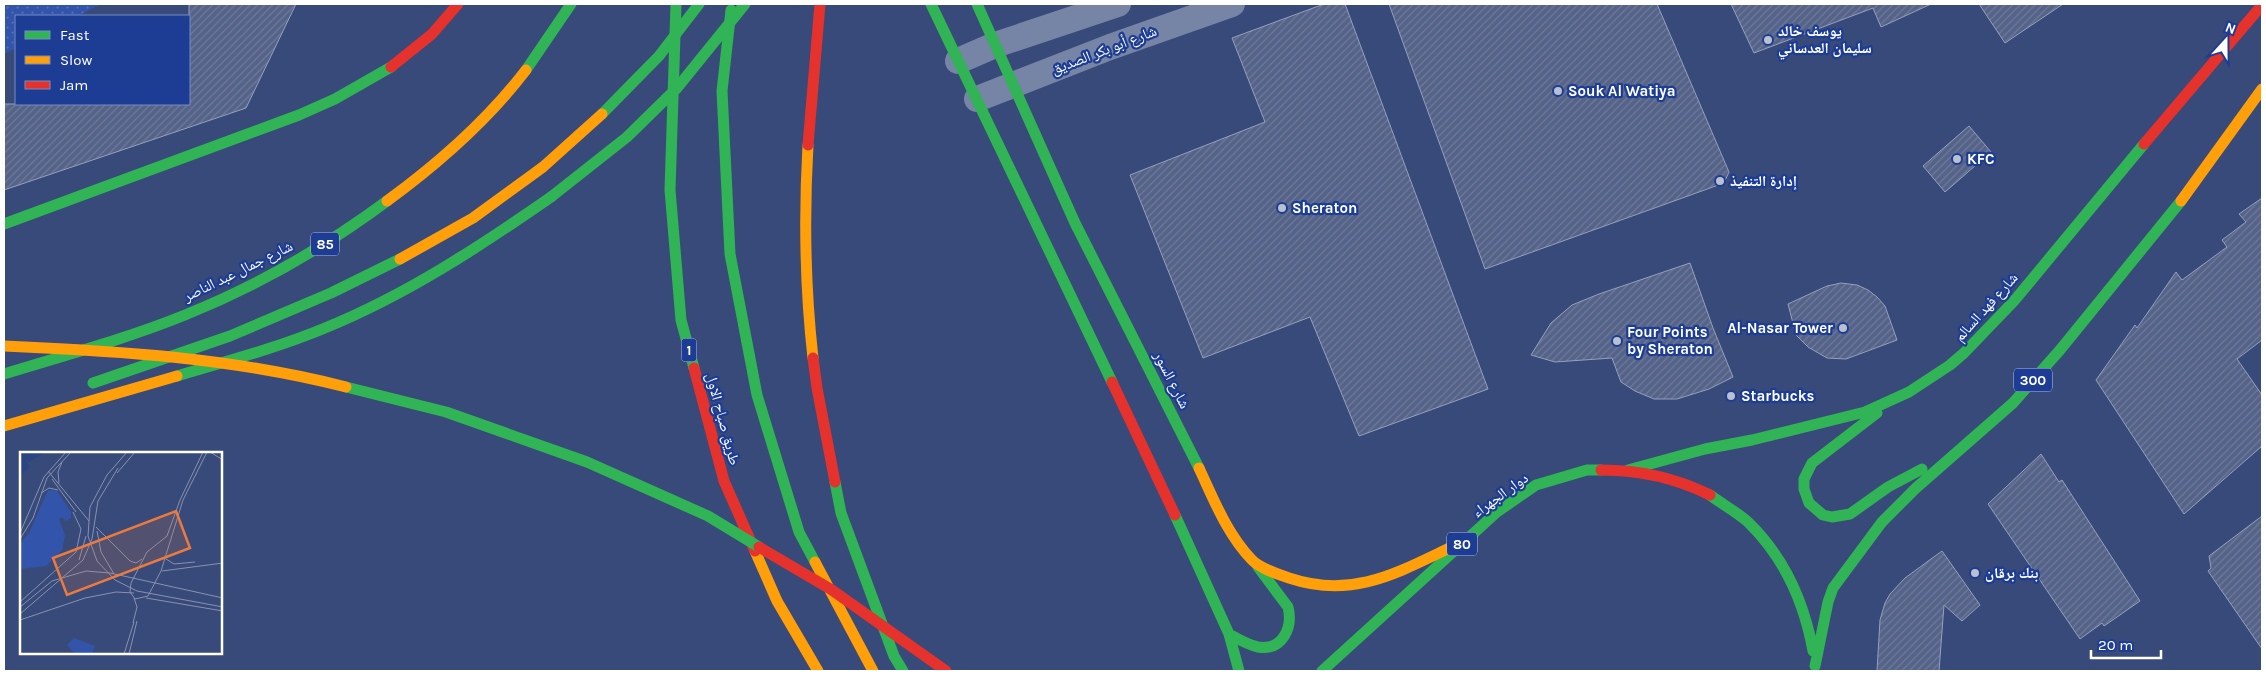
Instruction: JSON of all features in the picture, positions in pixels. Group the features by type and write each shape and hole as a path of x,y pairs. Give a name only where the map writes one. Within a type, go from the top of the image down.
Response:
{"main road":[{"path":"4,224 299,114 363,86 412,52 458,4"},
{"name":"شارع جمال عبد الناصر","path":"4,374 138,332 268,277 320,248 407,186 483,120 514,83 571,4"},
{"name":"طريق صباح الاول","path":"676,4 670,190 681,320 724,481 777,601 818,671"},
{"path":"81,387 230,336 331,293 400,259 474,218 543,167 602,114 658,56 699,4"},
{"path":"731,4 722,91 730,254 757,395 799,532 872,671"},
{"path":"4,426 282,345 327,327 439,272 551,198 627,138 677,88 745,4"},
{"path":"820,4 809,115 805,203 810,328 817,388 841,513 894,656 902,671"},
{"path":"931,4 1204,575 1229,634 1239,671"},
{"name":"شارع السور","path":"978,4 1075,223 1188,445 1223,521 1253,561 1277,574 1310,585 1344,586 1380,580 1464,542"},
{"name":"شارع فهد السالم","path":"1628,470 1705,449 1809,427 1865,412 1890,402 1950,366 2008,307 2262,5"},
{"name":"300","path":"1814,669 1828,602 1833,588 1882,522 2013,402 2060,350 2165,222 2262,89"},
{"path":"4,346 170,355 300,375 446,412 586,462 708,516 832,590 946,671"},
{"path":"1890,402 1812,463 1804,479 1804,489 1806,497 1816,510 1832,517 1850,514 1895,483 1951,458"},
{"name":"دوار الجهراء","path":"1322,671 1497,512 1536,485 1587,470 1628,470 1666,477 1709,494 1747,521 1778,556 1800,597 1812,642 1814,669"},
{"path":"1229,634 1262,647 1277,645 1287,634 1291,623 1288,606 1253,561"}],"street":[{"path":"958,61 995,45 1118,4"},
{"name":"شارع أبو بكر الصديق","path":"977,99 1110,47 1232,4"}],"shaded area":[{"path":"4,4 101,4 80,15 15,15 15,48 4,54"}],"building":[{"path":"189,4 296,4 246,108 4,190 4,104 190,105"},
{"name":"Sheraton","path":"1324,4 1345,4 1488,389 1359,436 1310,317 1203,358 1130,175 1265,122 1232,38"},
{"name":"Souk Al Watiya","path":"1389,4 1657,4 1729,172 1724,183 1485,269"},
{"name":"يوسف خالد سليمان العدساني","path":"1731,4 1931,4 1881,27 1873,8 1754,53"},
{"path":"1979,4 2063,4 2005,43"},
{"name":"KFC","path":"1969,126 1991,152 1945,192 1923,166"},
{"path":"2262,198 2262,340 2237,359 2262,395 2262,446 2184,514 2096,380 2135,325 2137,328 2176,272 2182,280 2227,247 2222,240 2246,222 2239,214"},
{"path":"1690,263 1733,377 1709,389 1677,399 1654,399 1635,391 1621,382 1612,358 1555,362 1531,355 1551,323 1572,305"},
{"name":"Al-Nasar Tower","path":"1841,283 1857,285 1877,297 1885,306 1897,340 1846,359 1827,358 1808,347 1796,335 1788,304 1827,286"},
{"path":"2041,454 2059,482 2062,480 2140,601 2104,626 2102,623 2080,639 1988,504"},
{"path":"2262,516 2262,649 2208,571 2211,568 2209,556"},
{"path":"1942,551 1980,605 1962,621 1944,605 1939,671 1877,671 1880,620 1885,603 1890,594 1905,578"}],"traffic: fast":[{"path":"526,70 571,4"},
{"path":"676,4 670,190 681,320 694,368"},
{"path":"602,114 659,56 699,4"},
{"path":"551,197 627,137 677,88 745,4"},
{"path":"931,4 1112,382"},
{"path":"977,4 1075,223 1199,468"},
{"path":"731,10 722,91 730,254 757,395 799,532 815,562"},
{"path":"4,224 299,115 335,99 391,67"},
{"path":"1628,470 1705,449 1752,440 1865,412 1909,392 1950,365 1964,353 2014,301 2144,144"},
{"path":"177,376 289,342 355,315 441,269 551,197"},
{"path":"4,374 140,332 212,304 315,250 387,201"},
{"path":"1815,666 1828,602 1833,588 1882,522 1916,488 2013,403 2060,350 2181,201"},
{"path":"93,383 230,336 331,293 400,259"},
{"path":"346,387 446,412 587,462 708,516 759,547"},
{"path":"1877,413 1812,463 1804,479 1804,489 1809,503 1823,515 1832,517 1850,514 1888,487 1922,469"},
{"path":"1322,671 1497,512 1536,485 1587,470 1601,470"},
{"path":"835,482 841,513 894,656 903,671"},
{"path":"1710,495 1748,522 1761,536 1782,565 1798,598 1813,651"},
{"path":"1175,515 1229,634 1239,671"},
{"path":"1229,634 1251,645 1267,647 1280,641 1287,630 1289,622 1288,607 1258,567"}],"traffic: slow":[{"path":"387,201 425,172 479,124 526,70"},
{"path":"2181,201 2262,89"},
{"path":"400,259 473,218 543,167 602,114"},
{"path":"808,145 806,251 808,305 813,358"},
{"path":"4,346 91,350 219,363 261,369 346,387"},
{"path":"4,426 177,376"},
{"path":"1199,468 1222,516 1243,550 1260,566 1289,578 1313,584 1335,586 1356,584 1396,572 1458,544"},
{"path":"755,551 777,601 818,671"},
{"path":"815,562 873,671"}],"traffic: jam":[{"path":"391,67 432,34 458,4"},
{"path":"808,145 820,4"},
{"path":"2144,144 2262,5"},
{"path":"813,358 835,482"},
{"path":"694,368 724,481 755,551"},
{"path":"1112,382 1175,515"},
{"path":"1601,470 1657,476 1684,484 1710,495"},
{"path":"759,547 832,590 946,671"}],"place":[{"name":"يوسف خالد سليمان العدساني","path":"1768,40"},
{"name":"Souk Al Watiya","path":"1558,91"},
{"name":"KFC","path":"1957,159"},
{"name":"إدارة التنفيذ","path":"1720,181"},
{"name":"Sheraton","path":"1282,208"},
{"name":"Al-Nasar Tower","path":"1843,328"},
{"name":"Four Points by Sheraton","path":"1617,341"},
{"name":"Starbucks","path":"1731,396"},
{"name":"بنك برقان","path":"1975,573"}]}
